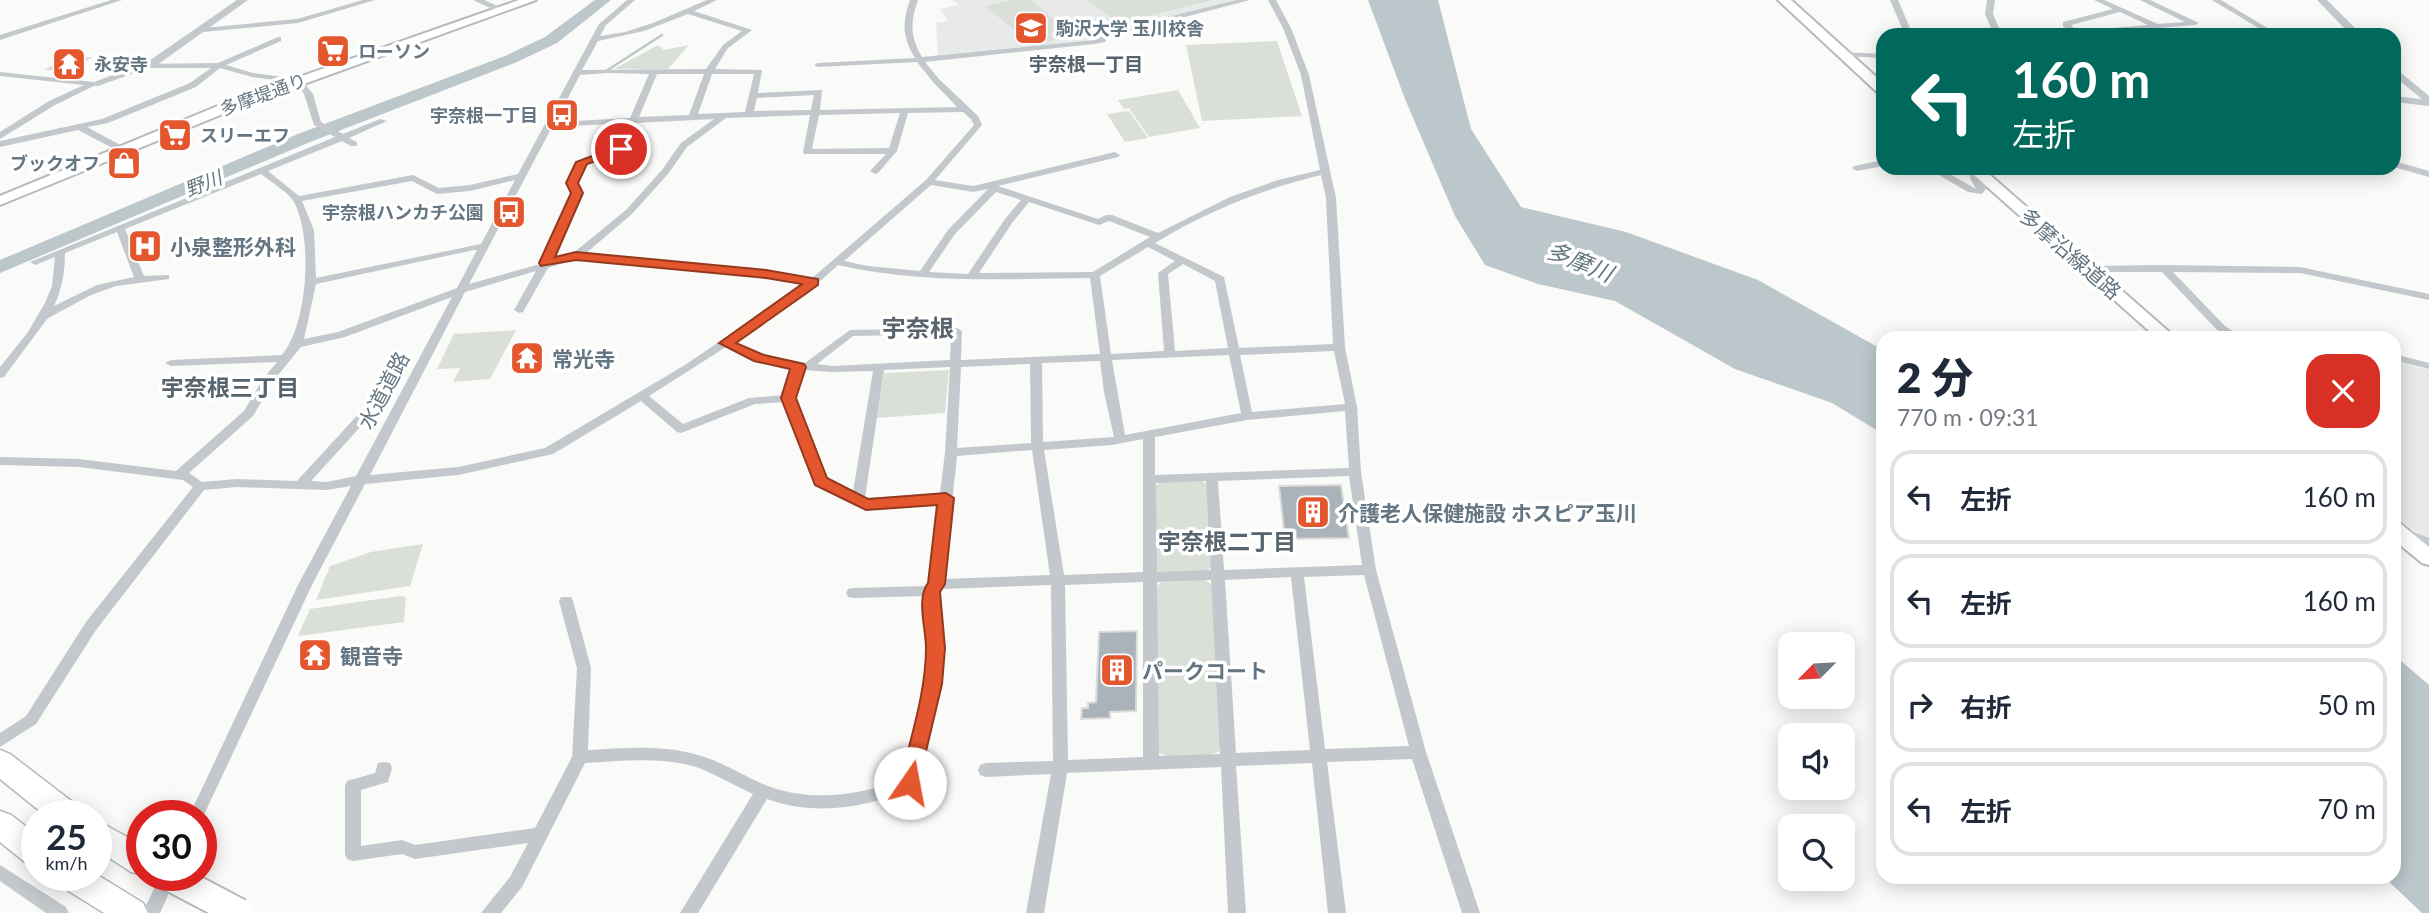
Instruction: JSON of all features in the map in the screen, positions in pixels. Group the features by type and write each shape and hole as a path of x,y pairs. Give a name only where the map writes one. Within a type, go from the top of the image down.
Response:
{"highway":[{"path":"0,762 48,800"},
{"path":"0,824 21,840"},
{"path":"96,891 132,913"},
{"path":"198,891 239,913"}],"main road":[{"name":"多摩堤通り","path":"0,201 121,149 298,81 530,0"},
{"path":"1784,0 1876,84"},
{"name":"多摩沿線道路","path":"1982,175 2160,331"},
{"path":"2401,536 2429,558"}],"street":[{"path":"0,38 118,0"},
{"path":"0,136 52,103 94,84 153,63 243,0"},
{"path":"203,30 298,21 371,0"},
{"path":"477,0 502,10"},
{"name":"水道道路","path":"204,800 305,585 549,125 603,24 631,0"},
{"path":"596,39 628,34 713,0"},
{"path":"0,461 79,463 179,475 186,476 200,486 237,483 327,486 360,480 458,471 549,451 643,397 813,282 929,182 978,125 978,121 919,60 907,30 909,9 914,0"},
{"path":"818,65 919,60 1102,40 1105,34 1247,0"},
{"path":"1272,0 1287,27 1305,75 1331,198 1339,347 1350,407 1354,472 1369,570 1418,752 1471,913"},
{"path":"1894,0 1906,28"},
{"path":"1991,0 1989,14 1995,28"},
{"path":"2098,0 2158,26"},
{"path":"2134,28 2195,23 2144,0"},
{"path":"2216,0 2263,28"},
{"path":"2322,0 2350,28"},
{"path":"2070,28 2066,24 2120,10"},
{"path":"688,12 748,30 727,43 709,71 693,117"},
{"path":"0,144 105,121 193,86 219,65 278,39"},
{"path":"1844,54 1876,56"},
{"path":"141,66 219,65 252,75 298,81 304,86 314,107 317,123 350,140"},
{"path":"520,310 546,263 577,193 572,183 582,162 621,149 654,71"},
{"path":"577,74 654,71 759,72 749,114"},
{"path":"0,74 94,84"},
{"path":"2401,77 2429,103"},
{"path":"754,96 814,90 818,92 807,152 893,150"},
{"path":"2401,100 2429,103"},
{"path":"549,125 749,114 965,109"},
{"path":"875,171 893,150 905,110"},
{"path":"576,256 629,212 665,172 684,145 724,115"},
{"path":"34,262 263,171 350,140 383,121"},
{"path":"80,127 121,149"},
{"path":"929,182 973,189 992,187 1115,155"},
{"path":"1857,168 1876,164"},
{"path":"2401,166 2429,174"},
{"path":"179,475 249,413 269,379 297,344 311,282 309,230 297,200 263,171"},
{"path":"837,262 922,275 1095,275 1158,237 1233,200 1280,182 1326,171"},
{"path":"1944,175 1979,192 1982,187 1975,175"},
{"path":"297,200 412,178 437,191 470,188 522,176"},
{"path":"992,187 1099,222 1109,217 1158,237"},
{"path":"922,275 951,232 992,187"},
{"path":"972,276 1007,221 1027,198"},
{"path":"120,228 140,279"},
{"path":"1148,243 1220,279 1247,416"},
{"path":"311,282 474,247 485,247"},
{"path":"0,376 40,319 60,280 60,252"},
{"path":"297,344 341,335 463,290 576,256 766,274 813,282"},
{"path":"1170,354 1163,273 1183,260"},
{"path":"2163,268 2226,331"},
{"path":"2088,269 2300,270 2429,297"},
{"path":"1095,275 1105,357 1120,439"},
{"path":"40,319 85,291 102,285 165,278"},
{"path":"580,757 613,755 695,761 763,791 802,802 832,805 910,783 932,684 936,648 934,588 946,498 951,452 957,331 850,333 803,367 789,398 820,481 866,504 946,498"},
{"path":"726,343 759,358 803,367 878,368 1339,347"},
{"path":"171,363 286,358"},
{"path":"2401,359 2429,366"},
{"path":"1035,913 1060,768 1058,582 1037,446 1036,361"},
{"path":"858,502 878,368"},
{"path":"643,397 681,429 753,401 789,398"},
{"path":"299,486 379,400"},
{"path":"951,452 1120,439 1247,416 1350,407"},
{"path":"1149,434 1151,764"},
{"path":"1149,479 1354,472"},
{"path":"1212,477 1237,913"},
{"path":"0,741 31,719 92,626 200,486"},
{"path":"2401,533 2429,542"},
{"path":"853,593 1369,570"},
{"path":"1297,573 1337,913"},
{"path":"490,913 516,882 580,757 584,668 566,601"},
{"path":"986,770 1418,752"},
{"path":"384,768 382,777 353,786 353,854 402,847 415,852 541,834"},
{"path":"689,913 763,791"},
{"path":"0,872 60,913"},
{"path":"151,913 161,891"}],"shaded area":[{"name":"駒沢大学 玉川校舎","path":"952,0 1238,0 1101,34 1097,38 1084,41 938,55 936,23 948,21 940,9 959,5"},
{"path":"1012,0 1030,0 1075,35 1033,45 985,6"},
{"path":"1087,0 1213,0 1119,23"},
{"path":"1277,41 1302,116 1202,121 1186,45"},
{"path":"658,45 664,50 689,45 668,69 614,69"},
{"path":"1178,90 1200,128 1149,137 1129,108 1124,109 1118,100"},
{"path":"1129,111 1148,138 1125,142 1107,114"},
{"path":"516,330 490,379 453,382 460,368 437,369 454,334"},
{"path":"2401,362 2429,370 2429,540 2401,522"},
{"path":"949,370 945,413 877,418 884,373"},
{"path":"1202,481 1207,485 1212,567 1205,572 1161,574 1155,569 1155,486 1161,482"},
{"path":"423,544 410,586 316,600 330,566 371,552"},
{"path":"1205,580 1213,585 1221,750 1207,756 1171,757 1157,752 1155,587 1162,582"},
{"path":"406,597 404,622 298,636 310,609"}],"water":[{"name":"多摩川","path":"1368,0 1438,0 1471,129 1521,207 1626,232 1758,280 1876,346 1876,430 1832,403 1735,369 1615,301 1538,284 1485,265 1455,216 1405,99"},
{"path":"2401,661 2429,685 2429,913 2422,913 2391,884 2401,884"}],"building":[{"name":"永安寺","path":"67,58 89,58 71,70 48,69"},
{"name":"介護老人保健施設 ホスピア玉川","path":"1341,485 1349,538 1285,539 1279,486"},
{"name":"パークコート","path":"1137,631 1136,711 1110,712 1110,718 1081,719 1082,708 1088,708 1088,703 1096,702 1099,632"}],"waterway":[{"name":"野川","path":"0,267 304,138 511,59 551,40 604,0"},
{"path":"606,71 662,35"}],"place":[{"name":"駒沢大学 玉川校舎","path":"1031,28"},
{"name":"ローソン","path":"333,51"},
{"name":"永安寺","path":"69,64"},
{"name":"宇奈根一丁目","path":"562,115"},
{"name":"スリーエフ","path":"175,135"},
{"name":"ブックオフ","path":"124,163"},
{"name":"宇奈根ハンカチ公園","path":"509,212"},
{"name":"小泉整形外科","path":"145,246"},
{"name":"常光寺","path":"527,358"},
{"name":"介護老人保健施設 ホスピア玉川","path":"1313,512"},
{"name":"観音寺","path":"315,655"},
{"name":"パークコート","path":"1117,670"}],"district":[{"name":"宇奈根一丁目","path":"1086,63"},
{"name":"宇奈根","path":"918,327"},
{"name":"宇奈根三丁目","path":"230,387"},
{"name":"宇奈根二丁目","path":"1227,541"}],"route":[{"path":"621,149 582,162 572,183 577,193 546,263 576,256 766,274 813,282 726,343 759,358 799,367 789,398 820,481 866,504 946,498 937,584 931,591 936,648 932,684 910,783"}]}
